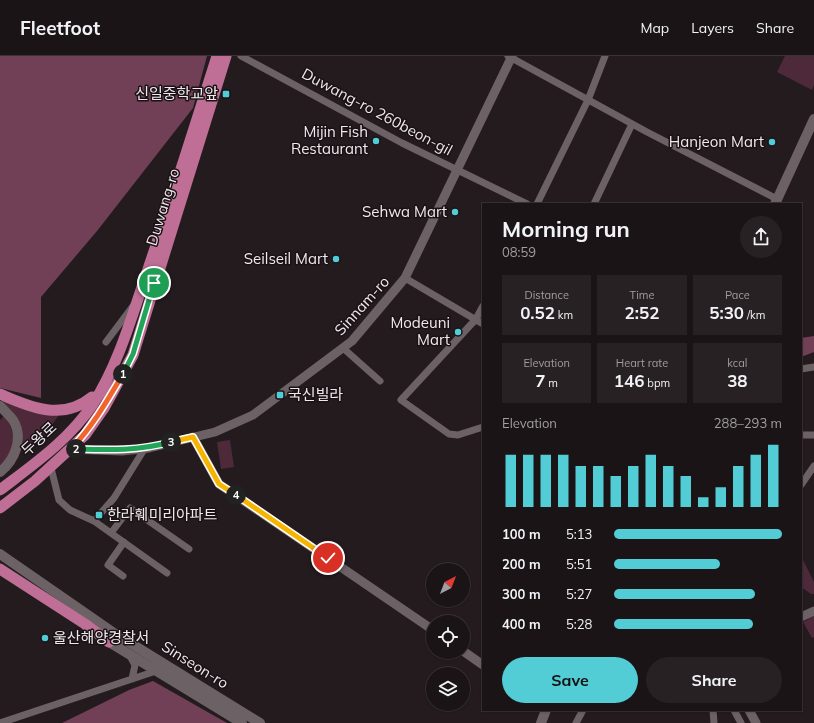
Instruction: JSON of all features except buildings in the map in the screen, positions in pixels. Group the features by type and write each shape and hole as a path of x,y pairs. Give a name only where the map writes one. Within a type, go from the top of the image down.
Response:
{"main road":[{"name":"두왕로","path":"0,490 42,459 74,428 92,405 102,389 120,349 138,299 217,56"},
{"name":"Duwang-ro","path":"0,508 51,468 85,435 104,408 133,354 226,56"},
{"path":"776,201 814,119"},
{"path":"0,394 22,404 51,411 70,409 82,405 102,389"},
{"path":"0,406 13,421 18,435 16,451 9,464 0,472"},
{"path":"0,554 111,637 129,654 242,723"},
{"path":"0,562 111,637"},
{"path":"0,569 85,624 111,637"},
{"path":"0,575 85,630 111,637"},
{"name":"Sinseon-ro","path":"111,637 169,667 260,723"},
{"path":"541,723 546,711"}],"street":[{"name":"Duwang-ro 260beon-gil","path":"241,56 402,142 525,203"},
{"path":"510,56 632,124 776,201"},
{"name":"Sinnam-ro","path":"71,449 122,451 145,448 215,432 253,415 352,341 405,278 458,169 510,56"},
{"path":"537,203 588,100 605,56"},
{"path":"594,203 632,124"},
{"path":"405,278 482,323"},
{"path":"106,342 138,299"},
{"path":"482,308 476,319 401,400 449,434 458,435 482,427"},
{"path":"343,348 380,381"},
{"path":"802,369 814,367"},
{"path":"802,435 814,435"},
{"path":"193,437 219,484 426,625"},
{"path":"94,521 114,498 145,448"},
{"path":"802,484 814,466"},
{"path":"51,468 59,500 70,510 94,521 168,573"},
{"path":"111,533 130,508 189,549"},
{"path":"123,576 108,565 124,542"},
{"path":"802,617 814,611"},
{"path":"129,654 135,665 132,679"},
{"path":"470,656 482,664"},
{"path":"0,723 169,667"},
{"path":"576,723 582,711"},
{"path":"713,711 714,723"},
{"path":"735,711 741,723"},
{"path":"750,711 756,723"}],"shaded area":[{"path":"0,56 207,56 193,108 97,231 41,297 41,398 0,388"},
{"path":"785,56 814,56 814,85 812,90 777,72"},
{"path":"814,336 814,352 802,357 802,338"},
{"path":"0,399 59,415 49,429 24,455 23,437 20,424 17,418"},
{"path":"5,415 13,435 13,449 6,461 0,467 0,420"},
{"path":"230,440 234,467 221,469 217,442"},
{"path":"802,558 814,582 814,594 811,594 802,588"},
{"path":"814,616 814,637 812,638 803,622"},
{"path":"153,681 227,723 62,723 129,690"}],"place":[{"name":"신일중학교앞","path":"226,94"},
{"name":"Mijin Fish Restaurant","path":"376,141"},
{"name":"Hanjeon Mart","path":"772,142"},
{"name":"Sehwa Mart","path":"455,212"},
{"name":"Seilseil Mart","path":"336,259"},
{"name":"Modeuni Mart","path":"458,332"},
{"name":"국신빌라","path":"280,395"},
{"name":"한라훼미리아파트","path":"99,515"},
{"name":"울산해양경찰서","path":"45,638"}],"route":[{"path":"154,283 133,354 104,408 85,435 71,449 122,451 149,448 193,437 219,484 328,558"}]}
